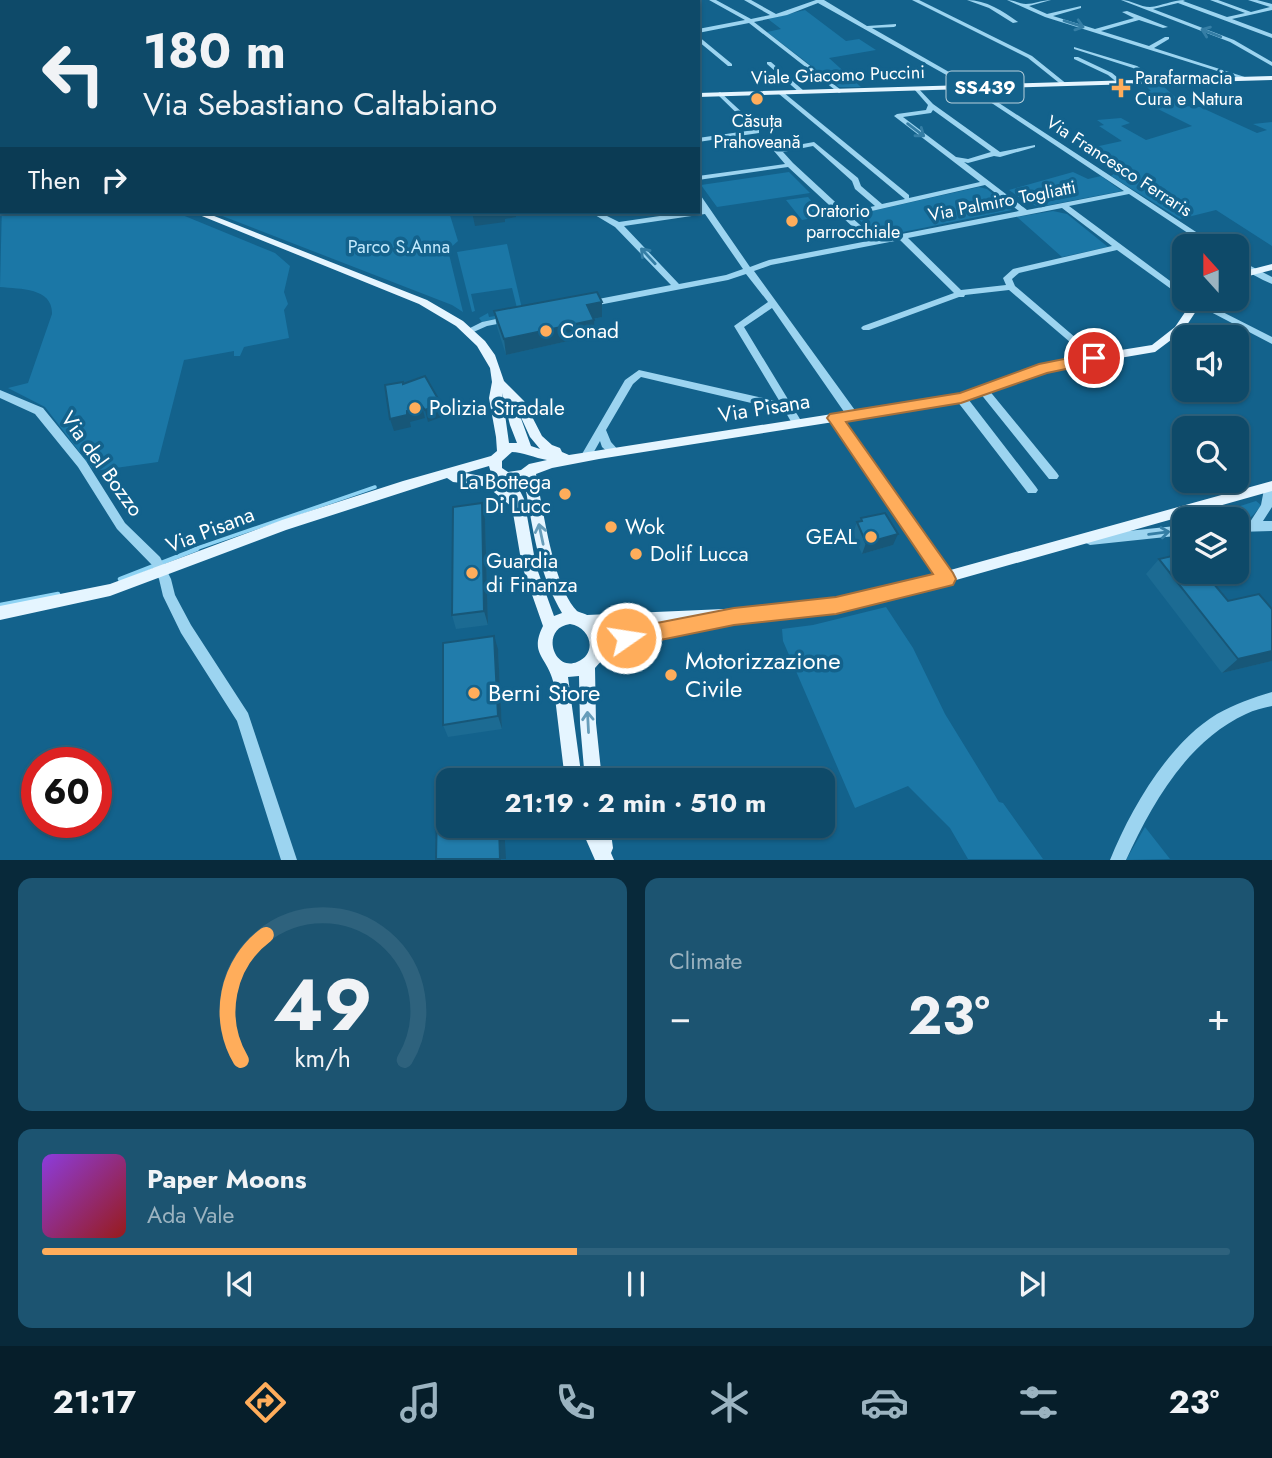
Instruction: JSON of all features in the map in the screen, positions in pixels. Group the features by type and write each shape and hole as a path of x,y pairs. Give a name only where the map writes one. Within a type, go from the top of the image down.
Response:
{"main road":[{"name":"Viale Giacomo Puccini","path":"700,95 1272,78"},
{"path":"202,214 447,314 469,331 487,354 498,382 522,407 541,446 557,452 593,454"},
{"path":"1250,272 1272,267"},
{"name":"Via Pisana","path":"0,613 84,596 159,567 433,478 499,455 513,447 563,457 615,452 961,398 1044,368 1159,346 1179,329 1188,312"},
{"path":"498,382 495,396 504,436 494,465 514,491 529,566 551,628"},
{"path":"508,393 516,425 535,463 530,471 548,569 557,591 580,621 597,634 598,641 591,660 589,741 592,768"},
{"name":"Via Pisana","path":"433,478 504,476 593,454"},
{"path":"453,477 495,483 507,493 519,511"},
{"path":"1217,507 1271,487"},
{"path":"571,768 564,695 556,667 547,659 543,648 545,636 562,621 734,617 836,606 946,579 1084,540 1172,520"},
{"path":"556,667 572,669 626,638 734,617"},
{"path":"595,838 605,859"},
{"path":"602,838 605,859"}],"street":[{"path":"395,0 404,0"},
{"path":"747,0 775,16"},
{"path":"700,31 775,16 820,0"},
{"name":"Via Francesco Ferraris","path":"820,0 971,87 1195,234"},
{"path":"915,0 1030,57 1065,85"},
{"path":"970,0 991,7 1015,22"},
{"path":"1024,6 1048,0"},
{"path":"1124,0 1232,41 1272,64"},
{"path":"1251,0 1272,7"},
{"path":"710,1 750,21 839,91"},
{"path":"991,7 1013,1 1047,16 1248,79"},
{"path":"1147,9 1180,1 1270,34"},
{"path":"1219,1 1251,14"},
{"path":"1047,16 1079,7"},
{"path":"1227,19 1272,7"},
{"path":"1125,12 1165,27"},
{"path":"1096,31 1139,18"},
{"path":"700,23 710,29"},
{"path":"869,27 894,24"},
{"path":"1150,48 1167,38"},
{"path":"700,40 730,65"},
{"path":"1076,48 1135,66 1160,82"},
{"path":"1076,58 1110,74 1121,83"},
{"path":"769,63 802,92"},
{"path":"917,89 931,105 995,150 997,155"},
{"path":"781,93 906,197"},
{"path":"700,140 757,132 720,94"},
{"path":"926,113 931,111 931,105"},
{"path":"950,118 926,113 897,116 955,159 968,165 985,183 1025,212"},
{"path":"874,242 778,151 814,145 855,180 858,187 881,207"},
{"path":"968,165 1033,146"},
{"path":"700,178 790,165"},
{"path":"845,215 985,183"},
{"name":"Via Palmiro Togliatti","path":"581,306 728,277 769,263 1129,192"},
{"path":"700,201 853,416"},
{"path":"1063,205 1172,286"},
{"path":"700,212 707,211"},
{"path":"598,214 618,225 677,288"},
{"path":"618,225 688,214"},
{"path":"902,237 961,295"},
{"path":"866,328 964,292 1009,283 1016,271 1118,247"},
{"path":"1250,268 1272,281"},
{"path":"1009,283 1094,358"},
{"path":"773,303 739,326 798,424"},
{"path":"1218,312 1272,341"},
{"path":"469,331 485,324 526,316"},
{"path":"593,454 602,431 629,382 639,373 789,408"},
{"path":"984,391 1053,476"},
{"name":"Via del Bozzo","path":"0,394 39,411 82,464 121,526 159,567"},
{"path":"961,398 1032,490"},
{"path":"835,418 946,579"},
{"path":"602,431 606,444 615,452"},
{"path":"1254,526 1267,506 1271,487"},
{"path":"1249,526 1272,526"},
{"path":"1084,540 1172,531"},
{"path":"159,567 169,596 186,629 243,718 289,859"},
{"path":"1118,859 1154,789 1175,762 1234,711 1254,702 1272,699"}],"green space":[{"path":"805,10 846,41 859,39 876,50 829,58 861,87 839,87 767,32 781,29 768,19"},
{"path":"1146,86 1163,86 1185,106 1200,107 1257,133 1267,130 1253,124 1272,122 1272,246 1216,210 1180,219 1111,176 1120,169 1090,148 1122,141 1099,126 1104,125 1097,120 1121,118 1130,123 1121,126 1146,140 1192,126 1152,106 1158,104 1137,93 1151,91"},
{"path":"789,172 810,193 717,207 701,185"},
{"path":"1073,172 1088,179 1101,176 1122,191 1039,207 1009,190"},
{"path":"979,187 987,189 1012,210 878,237 854,215"},
{"path":"808,197 824,216 802,220 786,200"},
{"path":"1053,211 1067,214 1108,247 1062,257 1017,217"},
{"path":"2,214 180,214 275,253 290,266 284,292 288,304 284,310 289,338 244,347 240,356 234,356 234,351 184,360 158,462 94,471 45,407 8,388 28,383 52,314 51,305 42,295 0,287"},
{"name":"Parco S.Anna","path":"217,214 450,214 458,241 448,250 463,312 452,305"},
{"path":"507,244 523,313 482,322 479,318 488,313 489,317 518,312 512,288 471,294 475,311 472,312 457,252"},
{"path":"1256,501 1261,505 1249,518 1249,507 1237,507"},
{"path":"886,607 913,648 945,714 999,802 1003,803 1043,859 968,859 950,828 908,786 855,808 783,641 782,629 813,625"},
{"path":"1145,827 1170,859 1126,860"}],"building":[{"path":"597,292 602,302 587,305 594,320 504,339 494,311"},
{"path":"425,376 441,404 425,410 422,406 407,411 407,415 390,419 385,385 403,384"},
{"name":"Guardia di Finanza","path":"482,503 484,611 452,615 453,507"},
{"path":"885,513 898,534 866,543 857,522 862,521 861,518"},
{"path":"1172,556 1172,575 1159,559"},
{"path":"1179,584 1214,584 1228,601 1259,594 1272,609 1272,651 1238,659"},
{"name":"Berni Store","path":"494,636 498,716 443,725 443,643"},
{"path":"436,838 499,838 500,859 436,859"}],"waterway":[{"path":"192,550 375,487"},
{"path":"120,579 197,549"},
{"path":"0,605 58,594"}],"place":[{"name":"Parafarmacia Cura e Natura","path":"1121,88"},
{"name":"Căsuța Prahoveană","path":"757,99"},
{"name":"Oratorio parrocchiale","path":"792,221"},
{"name":"Conad","path":"546,331"},
{"name":"Polizia Stradale","path":"415,408"},
{"name":"La Bottega Di Lucc","path":"565,494"},
{"name":"Wok","path":"611,527"},
{"name":"GEAL","path":"871,537"},
{"name":"Dolif Lucca","path":"636,554"},
{"name":"Guardia di Finanza","path":"472,573"},
{"name":"Motorizzazione Civile","path":"671,675"},
{"name":"Berni Store","path":"474,693"}],"route":[{"path":"626,638 734,617 836,606 946,579 835,418 961,398 1044,368 1094,358"}]}
